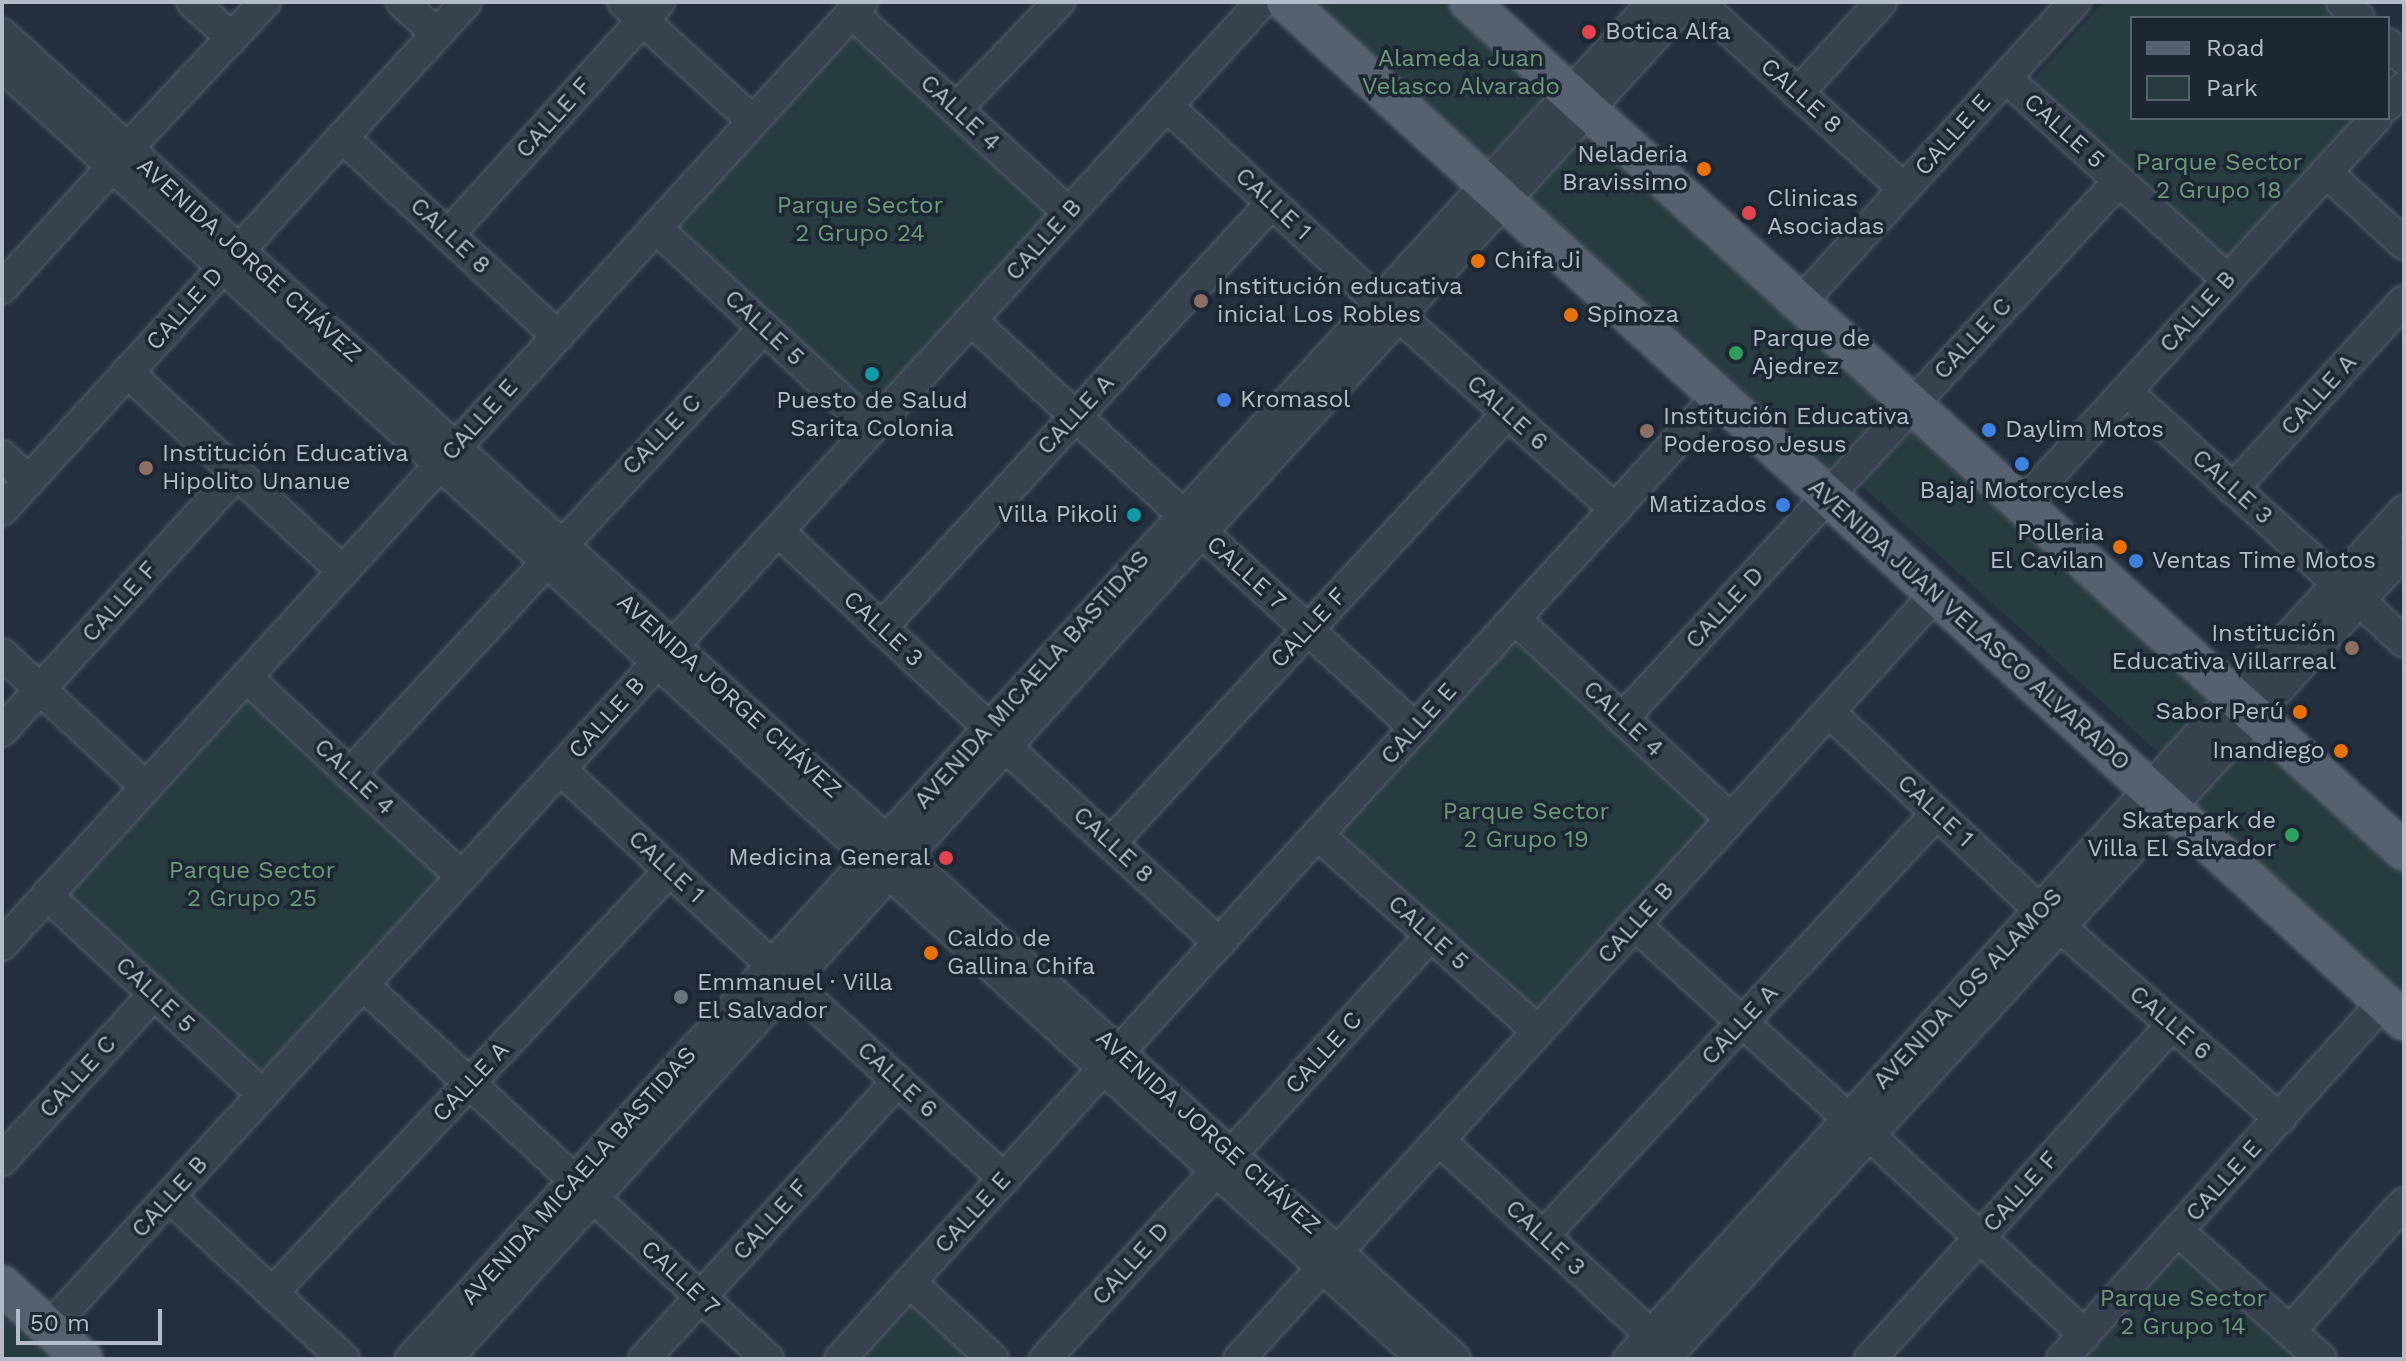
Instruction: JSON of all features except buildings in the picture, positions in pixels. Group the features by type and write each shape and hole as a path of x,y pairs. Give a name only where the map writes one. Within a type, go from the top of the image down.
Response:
{"main road":[{"name":"AVENIDA JUAN VELASCO ALVARADO","path":"1286,2 1934,596 2394,1012"},
{"path":"1469,2 1911,407 2404,851"},
{"path":"2,1285 83,1359"}],"street":[{"path":"192,2 232,38"},
{"path":"6,275 265,2"},
{"path":"402,2 437,34"},
{"name":"CALLE D","path":"2,510 466,2"},
{"path":"956,109 1059,2"},
{"name":"CALLE B","path":"49,1328 1262,2"},
{"name":"AVENIDA MICAELA BASTIDAS","path":"446,1359 584,1190 1578,101 1654,2"},
{"name":"AVENIDA MICAELA BASTIDAS","path":"1578,101 1686,2"},
{"name":"CALLE 8","path":"1698,2 1904,189"},
{"path":"1798,93 1881,2"},
{"name":"CALLE E","path":"1799,304 2075,2"},
{"path":"2342,2 2357,16"},
{"name":"CALLE 4","path":"857,7 956,109 1069,213"},
{"name":"CALLE E","path":"2,945 857,7"},
{"path":"642,8 753,121"},
{"name":"CALLE F","path":"448,235 642,8"},
{"name":"AVENIDA JORGE CHÁVEZ","path":"2,34 120,158 664,656 1330,1259 1455,1359"},
{"name":"AVENIDA JORGE CHÁVEZ","path":"2,66 120,158"},
{"name":"CALLE 5","path":"2006,78 2228,280"},
{"path":"2390,103 2404,87"},
{"name":"CALLE 1","path":"1167,106 1389,309"},
{"name":"CALLE B","path":"2021,506 2374,120"},
{"name":"CALLE 8","path":"342,137 558,336"},
{"path":"2326,172 2404,244"},
{"name":"CALLE C","path":"1827,497 2119,181"},
{"name":"CALLE A","path":"881,628 1272,203"},
{"name":"CALLE 5","path":"656,228 872,428"},
{"name":"CALLE A","path":"2233,489 2404,301"},
{"name":"CALLE 6","path":"1389,309 1615,509"},
{"name":"CALLE 7","path":"971,320 1415,728"},
{"name":"CALLE C","path":"552,552 764,328"},
{"path":"127,372 343,571"},
{"name":"CALLE 3","path":"2126,391 2349,592"},
{"name":"CALLE E","path":"840,1359 1718,396"},
{"name":"CALLE F","path":"1111,843 1508,413"},
{"path":"2,456 29,481"},
{"name":"CALLE F","path":"2,731 237,474"},
{"name":"CALLE D","path":"1623,718 1827,497"},
{"name":"AVENIDA LOS ALAMOS","path":"1629,1359 1665,1351 1859,1127 2349,592 2404,511"},
{"name":"CALLE 3","path":"778,531 998,738"},
{"path":"350,774 552,552"},
{"name":"AVENIDA LOS ALAMOS","path":"2349,592 2404,552"},
{"path":"2349,592 2404,642"},
{"name":"CALLE B","path":"1239,1359 1934,596"},
{"name":"CALLE 4","path":"1515,619 1731,819"},
{"path":"2,654 146,787"},
{"name":"CALLE 4","path":"246,677 462,877"},
{"name":"CALLE 1","path":"1829,712 2050,919"},
{"name":"CALLE 8","path":"998,738 1219,943"},
{"name":"CALLE 1","path":"560,769 781,973"},
{"name":"CALLE A","path":"1543,1236 1937,813"},
{"name":"CALLE 5","path":"1318,835 1538,1031"},
{"name":"CALLE A","path":"272,1293 670,870"},
{"name":"CALLE 5","path":"47,895 263,1095"},
{"name":"CALLE 6","path":"2050,919 2280,1119"},
{"path":"1635,925 2085,1335"},
{"name":"CALLE C","path":"1224,1162 1431,935"},
{"name":"CALLE 6","path":"781,973 1004,1179"},
{"name":"CALLE 7","path":"363,985 768,1359"},
{"name":"CALLE C","path":"2,1160 154,994"},
{"name":"CALLE E","path":"2062,1359 2280,1119 2394,1012"},
{"name":"CALLE F","path":"1870,1359 2172,1025"},
{"name":"CALLE F","path":"644,1359 898,1081"},
{"name":"CALLE 3","path":"1439,1140 1665,1351"},
{"name":"CALLE D","path":"1045,1359 1224,1162"},
{"name":"AVENIDA MICAELA BASTIDAS","path":"411,1359 584,1190"},
{"path":"169,1197 344,1359"},
{"path":"2290,1331 2404,1203"},
{"path":"2178,1231 2321,1359"},
{"name":"AVENIDA JORGE CHÁVEZ","path":"1330,1259 1423,1359"},
{"path":"910,1282 993,1359"}],"green space":[{"name":"Alameda Juan Velasco Alvarado","path":"1313,2 1453,2 1551,90 1486,160"},
{"name":"Parque Sector 2 Grupo 18","path":"2103,2 2322,2 2338,16 2130,16 2130,120 2353,120 2224,263 2029,84"},
{"name":"Parque Sector 2 Grupo 24","path":"854,31 1054,211 873,412 673,232"},
{"name":"Alameda Juan Velasco Alvarado","path":"1589,129 1892,402 1832,469 1529,196"},
{"path":"1910,431 2211,702 2162,756 1861,485"},
{"name":"Parque Sector 2 Grupo 19","path":"1517,636 1713,819 1530,1016 1334,833"},
{"name":"Parque Sector 2 Grupo 25","path":"244,691 443,877 256,1077 57,891"},
{"path":"2255,734 2404,868 2404,1004 2189,805"},
{"name":"Parque Sector 2 Grupo 14","path":"2179,1248 2299,1359 2082,1359"},
{"path":"2,1299 67,1359 2,1359"},
{"path":"912,1303 974,1359 860,1359"}],"place":[{"name":"Botica Alfa","path":"1589,32"},
{"name":"Neladeria Bravissimo","path":"1704,169"},
{"name":"Clinicas Asociadas","path":"1749,213"},
{"name":"Chifa Ji","path":"1478,261"},
{"name":"Institución educativa inicial Los Robles","path":"1201,301"},
{"name":"Spinoza","path":"1571,315"},
{"name":"Parque de Ajedrez","path":"1736,353"},
{"name":"Puesto de Salud Sarita Colonia","path":"872,374"},
{"name":"Kromasol","path":"1224,400"},
{"name":"Daylim Motos","path":"1989,430"},
{"name":"Institución Educativa Poderoso Jesus","path":"1647,431"},
{"name":"Bajaj Motorcycles","path":"2022,464"},
{"name":"Institución Educativa Hipolito Unanue","path":"146,468"},
{"name":"Matizados","path":"1783,505"},
{"name":"Villa Pikoli","path":"1134,515"},
{"name":"Polleria El Cavilan","path":"2120,547"},
{"name":"Ventas Time Motos","path":"2136,561"},
{"name":"Institución Educativa Villarreal","path":"2352,648"},
{"name":"Sabor Perú","path":"2300,712"},
{"name":"Inandiego","path":"2341,751"},
{"name":"Skatepark de Villa El Salvador","path":"2292,835"},
{"name":"Medicina General","path":"946,858"},
{"name":"Caldo de Gallina Chifa","path":"931,953"},
{"name":"Emmanuel · Villa El Salvador","path":"681,997"}]}
